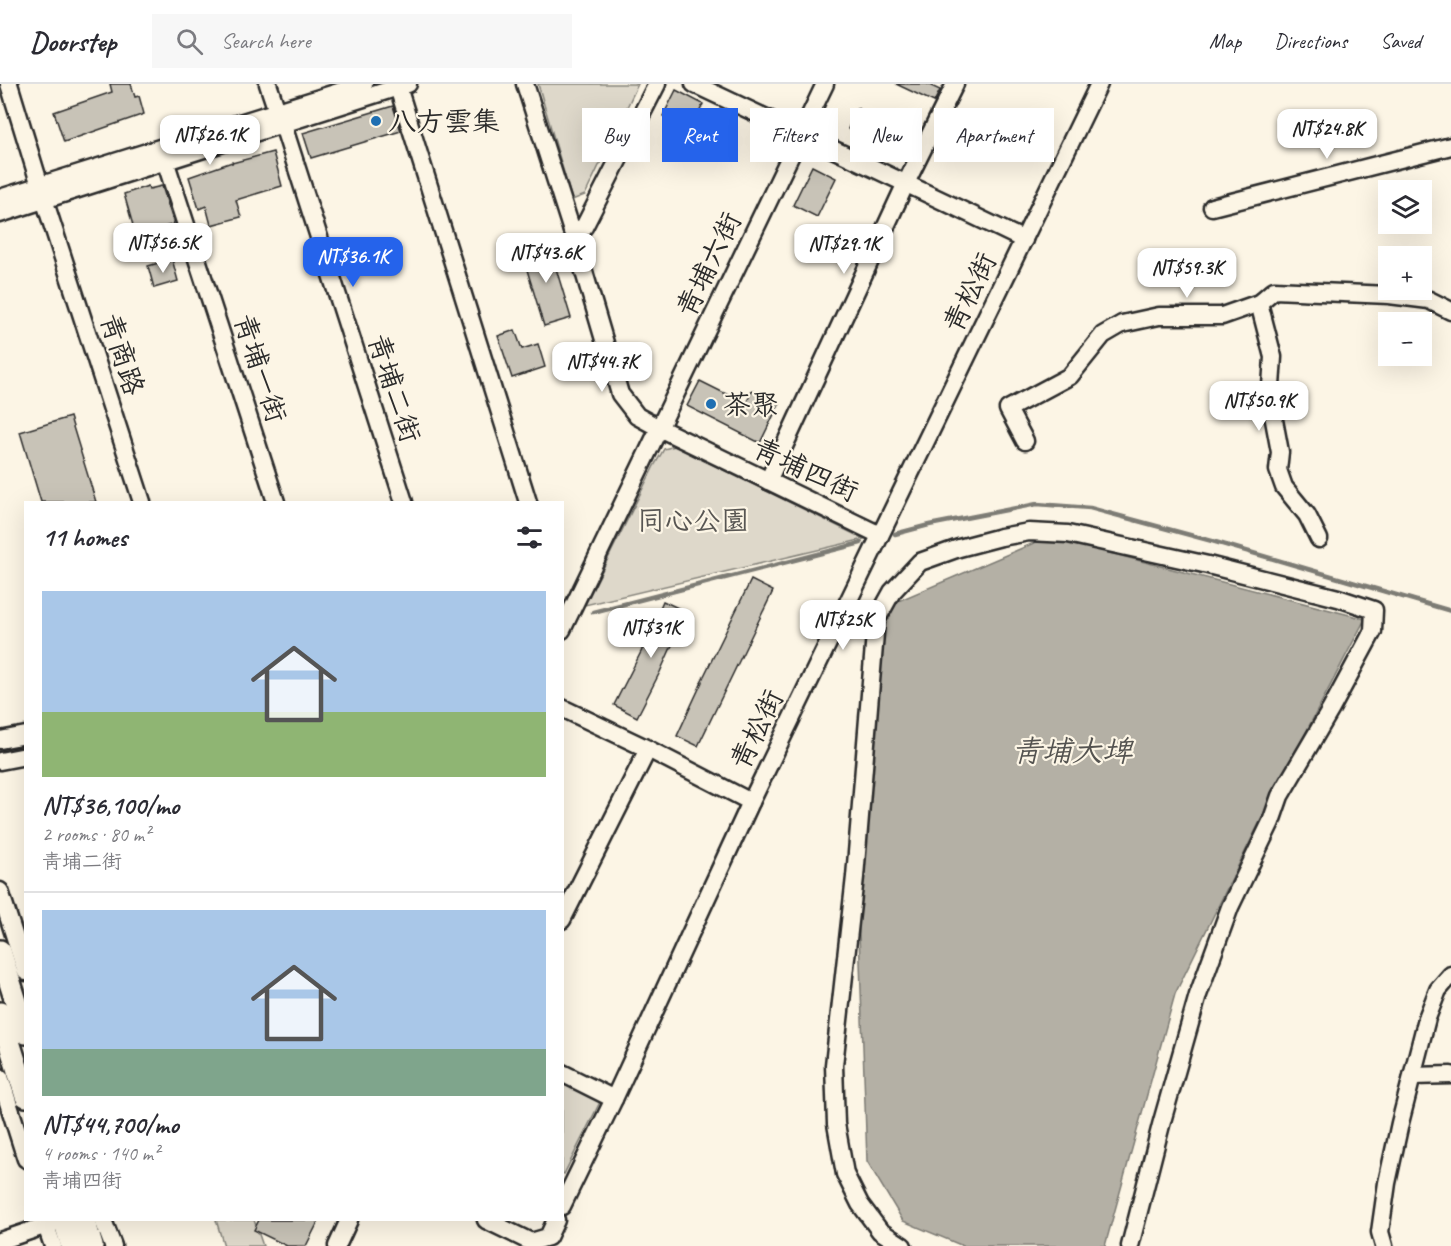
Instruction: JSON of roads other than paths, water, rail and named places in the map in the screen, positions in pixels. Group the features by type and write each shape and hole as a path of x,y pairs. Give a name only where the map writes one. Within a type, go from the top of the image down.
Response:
{"main road":[{"path":"0,951 24,1027"},
{"path":"0,1013 24,1090"},
{"path":"54,1221 72,1246"},
{"path":"84,1221 92,1246"}],"street":[{"name":"青商路","path":"9,84 142,501"},
{"name":"青埔二街","path":"268,84 404,501"},
{"path":"280,118 364,84"},
{"name":"青埔四街","path":"525,84 572,231 620,394 637,416 880,535"},
{"path":"572,231 584,227 657,84"},
{"path":"695,84 750,110"},
{"name":"青埔六街","path":"814,108 825,84"},
{"path":"768,482 906,183 955,84"},
{"name":"青松街","path":"564,1202 751,802 1099,84"},
{"path":"0,214 43,192 280,118 401,85 528,501"},
{"path":"1212,207 1451,146"},
{"path":"838,152 1024,240"},
{"name":"青埔一街","path":"163,154 276,501"},
{"name":"青埔六街","path":"564,621 568,604 659,428 788,162"},
{"path":"0,198 43,192"},
{"path":"1025,441 1008,408 1070,376 1102,335 1122,324 1159,316 1222,316 1259,303 1274,290 1389,295 1429,300 1451,312"},
{"path":"1259,303 1273,357 1271,404 1280,452 1278,470 1284,488 1307,514 1319,538"},
{"path":"903,1246 880,1231 860,1204 845,1174 836,1124 834,1065 855,877 876,621 891,592 921,562 959,548 1029,532 1068,534 1208,565 1338,598 1374,610 1373,631 1280,796 1271,822 1230,907 1198,995 1130,1246"},
{"path":"564,709 751,802"},
{"path":"0,740 24,735"},
{"path":"564,916 648,749"},
{"path":"0,761 24,756"},
{"path":"0,891 24,966"},
{"path":"1384,1246 1380,1232 1387,1183 1412,1076 1427,1018 1438,990 1451,975"},
{"path":"564,1074 614,1099"},
{"path":"1412,1076 1451,1075"},
{"path":"0,1077 24,1153"},
{"path":"0,1241 54,1221 53,1246"},
{"path":"103,1221 113,1246"},
{"path":"337,1246 349,1221"},
{"path":"488,1221 531,1242 548,1237 556,1221"}],"water":[{"name":"青埔大埤","path":"1048,537 1365,619 1271,799 1175,994 1105,1246 963,1246 903,1221 867,1161 858,904 884,607"}],"waterway":[{"path":"895,534 1037,504 1090,508 1451,611"},
{"path":"593,612 861,543"},
{"path":"0,752 24,747"}],"place":[{"name":"八方雲集","path":"376,121"},
{"name":"茶聚","path":"711,404"}],"park label":[{"name":"同心公園","path":"693,520"}]}
